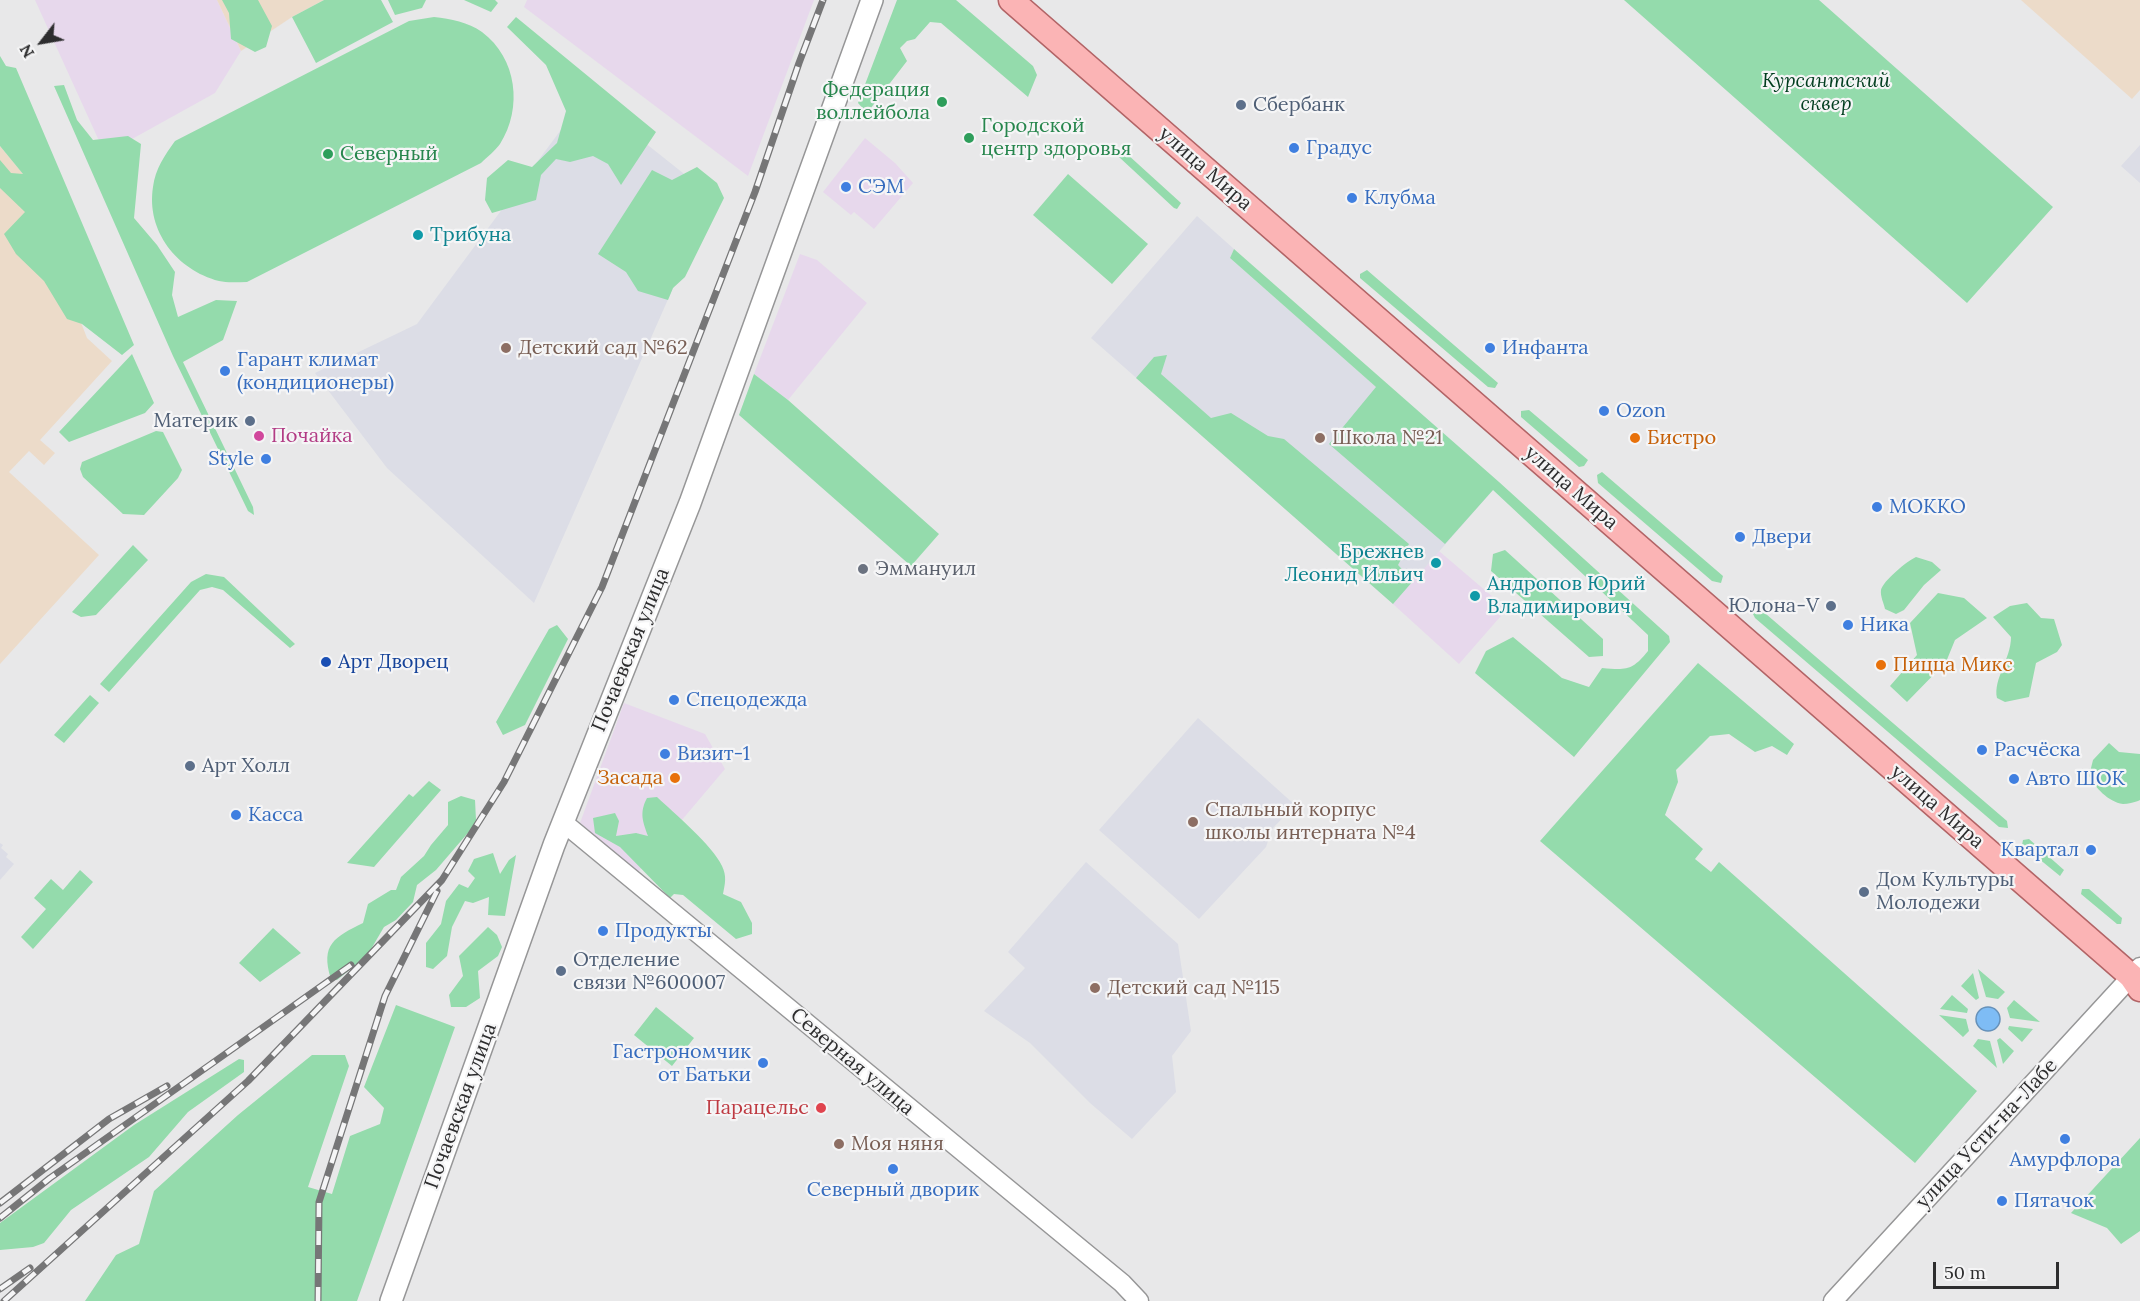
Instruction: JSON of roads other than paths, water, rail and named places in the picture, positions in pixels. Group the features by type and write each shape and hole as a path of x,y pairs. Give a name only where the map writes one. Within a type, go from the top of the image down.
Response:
{"main road":[{"name":"Почаевская улица","path":"391,1301 564,823 690,503 872,0"},
{"name":"улица Мира","path":"1011,0 2138,978"}],"street":[{"name":"Северная улица","path":"564,823 1122,1283 1139,1301"},
{"name":"улица Усти-на-Лабе","path":"1833,1301 2138,978"}],"water":[{"path":"1988,1007 1997,1010 2000,1019 1997,1028 1988,1031 1979,1028 1976,1019 1979,1010"}],"railway":[{"path":"4,1301 248,1081 442,880 504,782 602,587 755,192 823,0"},
{"path":"318,1301 319,1202 385,996 437,891"},
{"path":"0,1218 50,1178 351,965"},
{"path":"0,1203 109,1119 167,1086"},
{"path":"0,1289 30,1268"}],"place":[{"name":"Федерация воллейбола","path":"942,102"},
{"name":"Сбербанк","path":"1241,105"},
{"name":"Городской центр здоровья","path":"969,138"},
{"name":"Градус","path":"1294,148"},
{"name":"Северный","path":"328,154"},
{"name":"СЭМ","path":"846,187"},
{"name":"Клубма","path":"1352,198"},
{"name":"Трибуна","path":"418,235"},
{"name":"Детский сад №62","path":"506,348"},
{"name":"Инфанта","path":"1490,348"},
{"name":"Гарант климат (кондиционеры)","path":"225,371"},
{"name":"Ozon","path":"1604,411"},
{"name":"Материк","path":"250,421"},
{"name":"Почайка","path":"259,436"},
{"name":"Школа №21","path":"1320,438"},
{"name":"Бистро","path":"1635,438"},
{"name":"Style","path":"266,459"},
{"name":"МОККО","path":"1877,507"},
{"name":"Двери","path":"1740,537"},
{"name":"Брежнев Леонид Ильич","path":"1436,563"},
{"name":"Эммануил","path":"863,569"},
{"name":"Андропов Юрий Владимирович","path":"1475,596"},
{"name":"Юлона-V","path":"1831,606"},
{"name":"Ника","path":"1848,625"},
{"name":"Арт Дворец","path":"326,662"},
{"name":"Пицца Микс","path":"1881,665"},
{"name":"Спецодежда","path":"674,700"},
{"name":"Расчёска","path":"1982,750"},
{"name":"Визит-1","path":"665,754"},
{"name":"Арт Холл","path":"190,766"},
{"name":"Засада","path":"675,778"},
{"name":"Авто ШОК","path":"2014,779"},
{"name":"Касса","path":"236,815"},
{"name":"Cпальный корпус школы интерната №4","path":"1193,822"},
{"name":"Квартал","path":"2091,850"},
{"name":"Дом Культуры Молодежи","path":"1864,892"},
{"name":"Продукты","path":"603,931"},
{"name":"Отделение связи №600007","path":"561,971"},
{"name":"Детский сад №115","path":"1095,988"},
{"name":"Гастрономчик от Батьки","path":"763,1063"},
{"name":"Парацельс","path":"821,1108"},
{"name":"Амурфлора","path":"2065,1139"},
{"name":"Моя няня","path":"839,1144"},
{"name":"Северный дворик","path":"893,1169"},
{"name":"Пятачок","path":"2002,1201"}],"park label":[{"name":"Курсантский сквер","path":"1826,92"}]}
